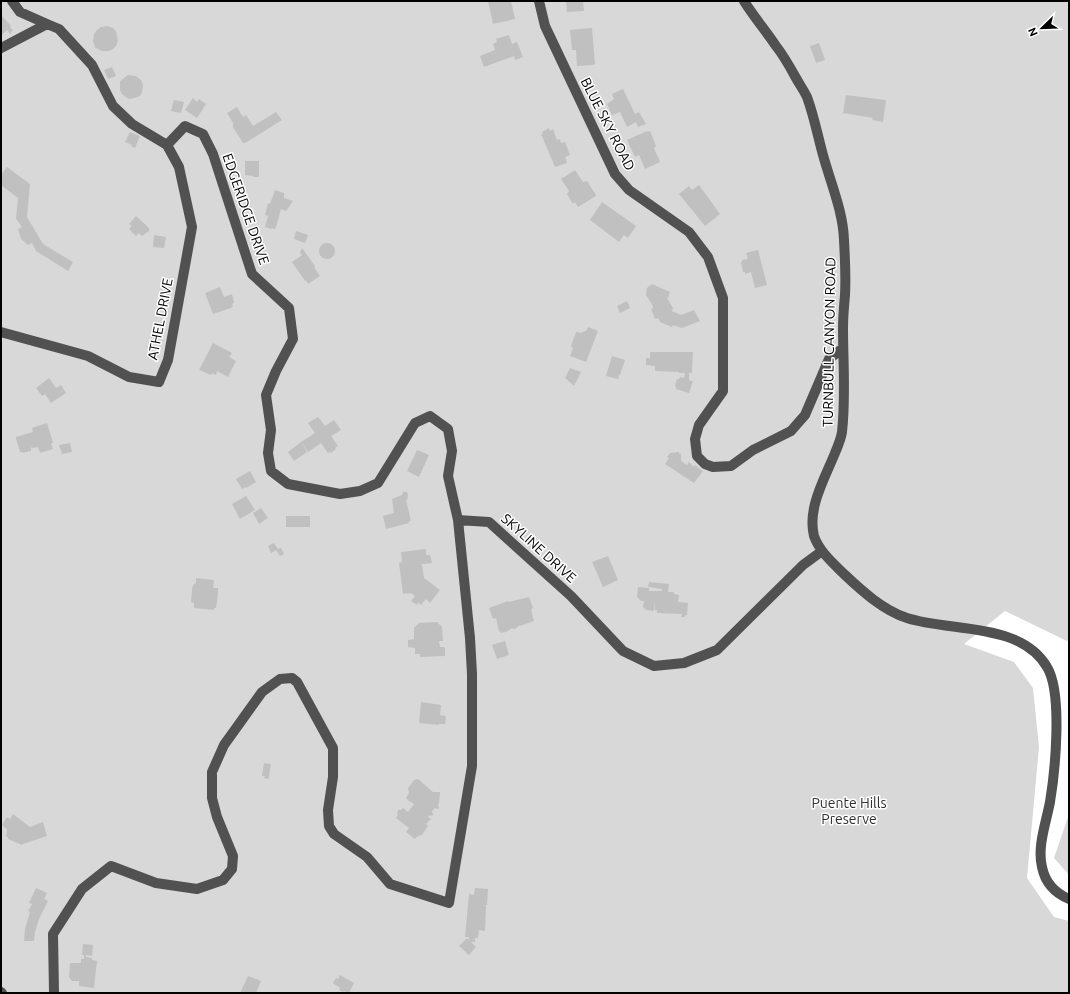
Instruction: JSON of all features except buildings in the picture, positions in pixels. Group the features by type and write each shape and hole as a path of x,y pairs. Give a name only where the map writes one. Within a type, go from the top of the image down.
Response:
{"street":[{"path":"12,1 20,12 60,29 92,65 113,106 132,124 167,145"},
{"name":"BLUE SKY ROAD","path":"539,1 544,26 614,174 629,190 689,232 708,257 723,298 723,391 699,425 695,439 697,456 705,464 713,467 731,466 753,450 791,431 806,415 829,359 843,348"},
{"name":"TURNBULL CANYON ROAD","path":"744,1 778,48 807,97 840,208 844,238 844,411 842,437 818,496 814,511 812,522 816,542 822,551 865,592 899,615 918,621 974,629 1003,636 1024,645 1042,659 1053,681 1056,696 1056,715 1052,790 1042,842 1041,861 1042,869 1048,884 1060,895 1069,899"},
{"path":"1,48 47,24"},
{"name":"EDGERIDGE DRIVE","path":"167,145 185,126 202,134 213,154 252,274 289,308 293,339 276,371 266,395 271,430 268,453 271,471 288,484 340,494 360,491 378,483 415,423 430,416 448,429 452,451 448,476 458,520"},
{"name":"ATHEL DRIVE","path":"1,332 88,356 129,377 159,382 168,360 192,227 179,167 167,145"},
{"path":"54,993 53,934 82,890 111,866 156,883 197,889 223,880 232,869 233,856 217,817 212,798 212,772 224,745 262,692 280,679 292,678 297,682 333,748 333,777 328,810 329,826 334,834 367,857 390,884 449,903 472,766 472,674 470,638 458,520"},
{"name":"SKYLINE DRIVE","path":"458,520 489,522 571,596 623,651 654,666 684,663 718,650 803,565 822,551"}],"green space":[{"name":"Puente Hills Preserve","path":"1,1 1069,1 1069,642 1005,611 964,644 1014,662 1033,688 1039,747 1027,878 1054,917 1069,921 1069,993 1,993"},
{"path":"1069,814 1069,875 1054,858"}]}
